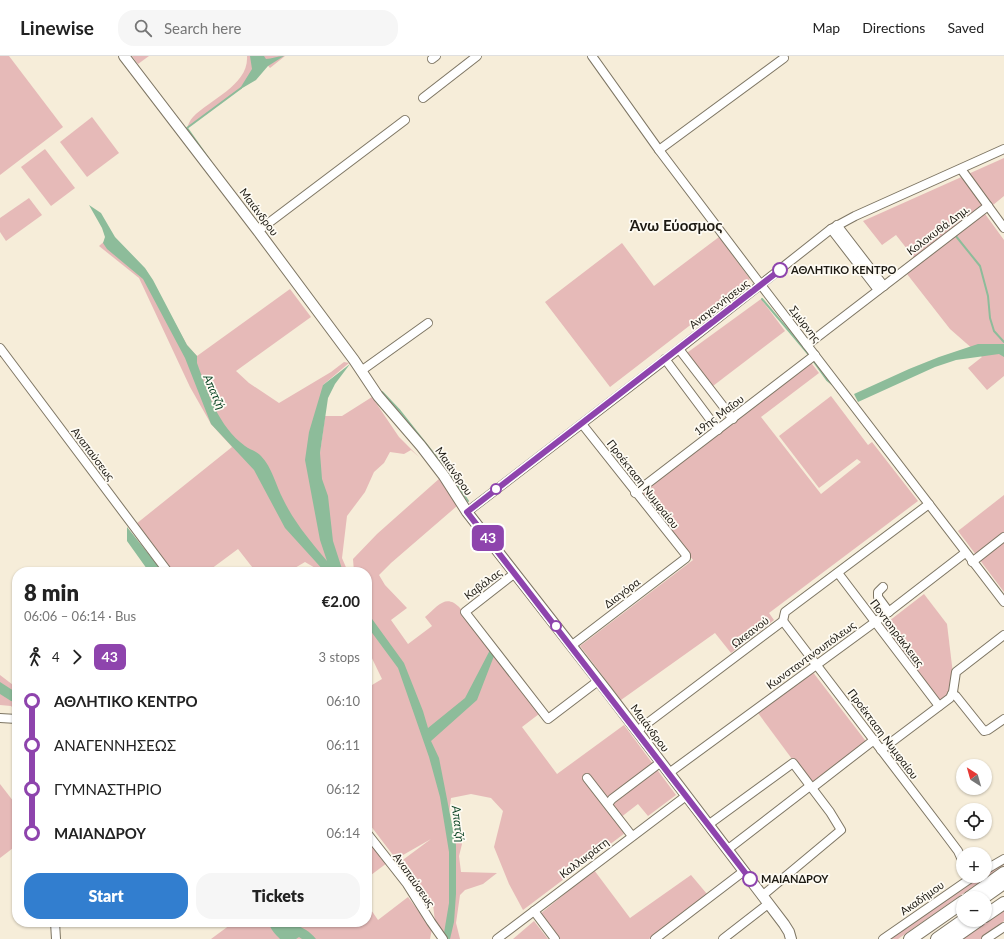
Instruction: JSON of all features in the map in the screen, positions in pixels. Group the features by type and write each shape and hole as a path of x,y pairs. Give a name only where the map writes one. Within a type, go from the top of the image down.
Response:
{"highway":[{"path":"979,891 1004,873"},
{"path":"992,892 1004,883"},
{"path":"992,900 1004,892"},
{"path":"992,911 1004,903"},
{"path":"910,939 956,907"},
{"path":"924,939 956,917"},
{"path":"936,939 956,925"},
{"path":"952,939 969,927"}],"main road":[{"name":"Μαιάνδρου","path":"124,56 258,231 378,396 426,452 444,476 467,512 744,871 787,930 790,939"}],"street":[{"path":"423,98 476,56"},
{"name":"Σμύρνης","path":"592,56 659,150 965,553 1004,602"},
{"path":"659,150 784,58"},
{"path":"258,231 405,120"},
{"name":"Αναγεννήσεως","path":"467,512 679,349 834,227 1004,149"},
{"path":"958,170 979,203 984,206 988,206 1004,228"},
{"name":"Κολοκυθά Δημ.","path":"807,345 988,206"},
{"path":"834,227 881,288"},
{"path":"361,371 428,323"},
{"name":"Αναπαύσεως","path":"0,348 164,567"},
{"path":"679,349 733,419"},
{"name":"19ης Μαΐου","path":"635,493 815,355"},
{"path":"665,359 718,430"},
{"name":"Προέκταση Νυμφαίου","path":"582,424 635,493 686,555 686,558"},
{"name":"Ωκεανού","path":"637,731 783,621 786,612 929,504"},
{"path":"972,562 1004,537"},
{"name":"Κωνσταντινουπόλεως","path":"669,773 889,612 965,553"},
{"name":"Διαγόρα","path":"571,646 686,558"},
{"name":"Καβάλας","path":"515,573 465,612 548,719 598,680"},
{"name":"Ποντοηράκλειας","path":"838,573 939,706"},
{"path":"883,587 878,592 878,597 889,612"},
{"name":"Προέκταση Νυμφαίου","path":"783,621 956,848"},
{"path":"881,750 949,698 952,694 956,672 1004,635"},
{"path":"952,694 984,731 988,730 1004,719"},
{"path":"0,718 12,719"},
{"path":"727,850 874,740"},
{"path":"608,804 661,762"},
{"path":"708,825 793,763 830,812 841,830 762,896"},
{"path":"587,778 632,836"},
{"name":"Καλλικράτη","path":"497,939 686,796"},
{"name":"Αναπαύσεως","path":"372,839 407,884 443,939"},
{"path":"992,866 1004,859"},
{"path":"655,939 744,871"},
{"name":"Ακαδήμου","path":"883,939 964,883"},
{"path":"723,939 768,904"},
{"path":"534,911 555,939"},
{"path":"55,927 56,939"},
{"path":"986,939 1004,927"}],"shaded area":[{"path":"0,56 9,56 63,127 0,175"},
{"path":"132,56 149,56 138,64"},
{"path":"247,56 285,56 270,68 262,59 259,75 187,128 190,121 200,110 227,91 242,75 246,66"},
{"path":"250,56 264,56 266,59 270,59 284,56 268,66 256,80 239,90 252,69"},
{"path":"92,117 119,153 87,177 60,142"},
{"path":"45,149 75,188 51,206 21,167"},
{"path":"1004,158 1004,196 993,205 989,200 980,207 1004,240 1004,376 987,390 968,368 982,357 950,329 907,274 919,264 896,235 882,245 863,221"},
{"path":"29,198 42,215 6,241 0,232 0,218"},
{"path":"89,205 101,213 115,237 145,268 153,280 187,345 197,356 197,363 205,386 221,419 236,438 265,460 292,516 327,561 320,540 305,460 309,432 323,385 350,364 335,384 328,398 320,453 322,479 328,496 333,541 341,567 320,567 285,528 254,470 211,424 185,358 143,279 107,249 103,243 105,237 102,228"},
{"path":"719,237 750,279 610,387 545,302 622,243 654,286"},
{"path":"107,239 146,270 187,345 197,356 290,289 311,317 236,371 249,383 279,403 331,372 344,362 349,363 323,385 320,453 325,416 342,416 372,397 399,437 419,457 411,450 404,454 390,452 384,463 374,472 365,492 347,516 342,558 346,567 314,567 305,562 296,567 252,567 238,549 214,567 160,567 131,528 232,447 211,424 190,387 139,278 99,246"},
{"path":"761,299 785,331 709,389 684,355"},
{"path":"978,344 1004,344 1004,357 999,354 956,360 935,367 858,402 854,394 909,369"},
{"path":"808,363 812,364 819,373 761,417 821,494 861,462 857,459 819,488 779,436 831,396 868,445 872,442 918,501 769,613 774,620 731,653 715,633 621,700 580,646 693,560 640,491"},
{"path":"440,478 457,506 379,575 385,585 407,608 391,620 408,644 432,626 425,617 438,605 446,601 455,604 460,608 539,714 522,727 557,774 624,725 676,795 648,816 638,804 616,821 625,833 523,910 509,884 494,847 503,811 491,798 471,794 451,798 448,821 462,844 459,856 461,872 497,873 483,884 465,890 460,895 456,923 460,939 447,939 435,922 433,904 428,908 396,865 431,839 396,859 372,828 372,685 382,679 372,658 372,567 354,567 353,559 377,534"},
{"path":"1004,495 1004,592 958,531"},
{"path":"127,527 159,567 146,567 127,541"},
{"path":"924,594 947,624 953,674 949,695 937,703 880,628"},
{"path":"372,619 404,663 428,728 465,698 490,650 494,656 477,700 431,741 439,758 456,845 456,894 454,922 450,939 443,939 449,903 449,852 440,797 429,757 398,668 372,633"},
{"path":"812,671 868,744 812,786 758,713"},
{"path":"0,675 12,684 12,707 0,705"},
{"path":"0,682 12,690 12,701 11,701 0,694"},
{"path":"0,784 12,800 12,849 0,858"},
{"path":"372,845 387,863 372,874"},
{"path":"1004,863 1004,865 992,873 992,870"},
{"path":"594,870 630,918 691,875 707,894 649,939 558,939 540,914"},
{"path":"970,883 978,883 967,891 959,891"},
{"path":"956,893 956,899 898,939 891,939"},
{"path":"408,897 432,929 430,939 211,939 227,927 372,927 372,911 378,920"},
{"path":"1004,909 1004,921 981,939 962,939 979,927 992,927 992,918"},
{"path":"534,921 548,939 513,939"},
{"path":"271,927 301,927 316,939 302,939 299,937 296,939 280,939"}],"waterway":[{"path":"211,162 187,128 241,88"},
{"path":"955,235 980,266 988,296 990,318 994,331 1004,342"},
{"path":"762,299 810,356"},
{"path":"812,359 827,380 833,385"},
{"path":"382,392 400,411 446,469 468,501"}],"bus line":[{"name":"43","path":"750,879 606,690 467,512 780,270"}],"place":[{"name":"ΑΘΛΗΤΙΚΟ ΚΕΝΤΡΟ","path":"780,270"},
{"name":"ΜΑΙΑΝΔΡΟΥ","path":"750,879"}],"district":[{"name":"Άνω Εύοσμος","path":"676,226"}],"water label":[{"name":"Απατζή","path":"214,392"},
{"name":"Απατζή","path":"458,824"}]}
